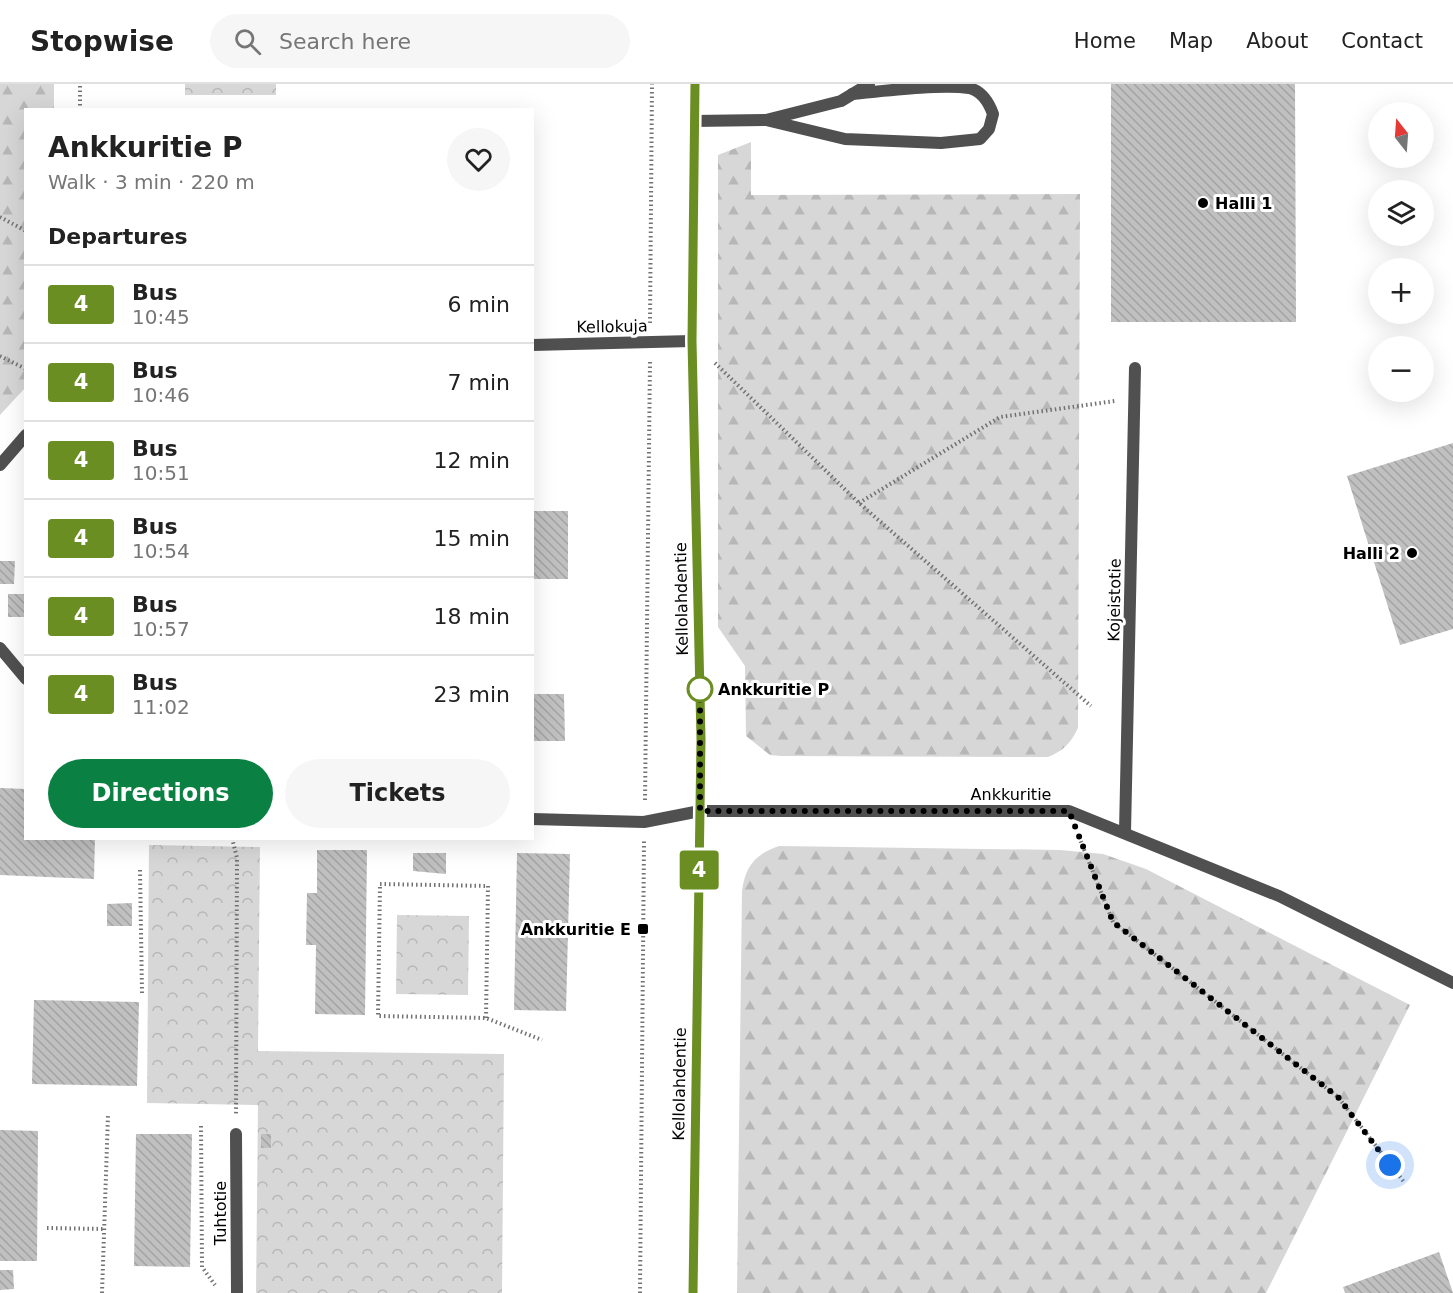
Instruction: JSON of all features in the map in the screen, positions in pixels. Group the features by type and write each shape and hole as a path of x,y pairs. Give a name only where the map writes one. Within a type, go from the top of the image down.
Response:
{"street":[{"name":"Kellolahdentie","path":"693,1293 701,739 692,341 695,84"},
{"path":"694,122 766,120 841,101 869,84"},
{"path":"766,120 845,139 941,143 980,139 989,129 993,114 980,93 969,88 941,86 852,94"},
{"name":"Kellokuja","path":"534,345 692,341"},
{"name":"Kojeistotie","path":"1125,832 1135,368"},
{"path":"0,465 24,437"},
{"path":"0,648 24,677"},
{"name":"Ankkuritie","path":"534,819 644,822 700,811 1069,811 1279,896 1453,983"},
{"name":"Tuhtotie","path":"236,1134 237,1293"}],"path":[{"path":"80,84 80,108"},
{"path":"640,1293 652,84"},
{"path":"0,217 24,230"},
{"path":"692,341 859,503 1091,706"},
{"path":"0,356 24,368"},
{"path":"859,503 1000,417 1134,398"},
{"path":"1069,811 1113,922 1338,1097 1404,1182"},
{"path":"232,840 237,858 236,1134"},
{"path":"140,870 142,993"},
{"path":"486,1018 488,886 380,884 378,1016 486,1018 542,1040"},
{"path":"102,1293 108,1114"},
{"path":"201,1126 202,1267 221,1293"},
{"path":"47,1228 104,1229"}],"green space":[{"path":"0,84 54,84 54,108 24,108 24,389 0,415"},
{"path":"185,84 276,84 276,95 185,95"},
{"path":"751,142 751,195 1080,194 1078,728 1066,746 1053,755 1048,757 781,756 770,755 746,736 745,666 718,627 718,155"},
{"path":"149,845 260,847 258,1051 504,1054 502,1293 256,1293 258,1105 147,1103"},
{"path":"779,846 1060,850 1103,854 1146,869 1410,1005 1266,1293 737,1293 742,891 746,875 753,862 764,853"},
{"path":"397,915 469,916 468,995 396,994"}],"building":[{"name":"Halli 1","path":"1111,84 1295,84 1296,322 1111,322"},
{"name":"Halli 2","path":"1453,443 1453,629 1400,645 1347,476"},
{"path":"534,511 568,511 568,579 534,579"},
{"path":"0,561 15,561 14,584 0,584"},
{"path":"8,594 24,594 24,617 8,617"},
{"path":"534,694 564,694 565,741 534,741"},
{"path":"0,788 24,789 24,840 95,840 94,879 0,875"},
{"path":"317,850 367,850 365,1015 315,1014 316,945 306,945 307,893 317,893"},
{"path":"413,853 446,853 446,874 413,871"},
{"path":"517,853 570,854 566,1011 514,1010"},
{"path":"132,903 132,926 107,926 107,904"},
{"path":"34,1000 139,1002 137,1086 32,1084"},
{"path":"0,1130 38,1131 37,1261 0,1261"},
{"path":"136,1134 192,1134 190,1267 134,1266"},
{"path":"261,1134 271,1134 271,1148 261,1148"},
{"path":"1439,1252 1453,1293 1345,1293 1343,1287"},
{"path":"0,1270 13,1270 14,1289 0,1290"}],"bus line":[{"name":"4","path":"693,1293 701,739 692,341 695,84"}],"place":[{"name":"Halli 1","path":"1203,203"},
{"name":"Halli 2","path":"1412,553"},
{"name":"Ankkuritie P","path":"700,689"},
{"name":"Ankkuritie E","path":"643,929"}],"route":[{"path":"700,689 700,811 1069,811 1113,922 1338,1097 1390,1165"}]}
